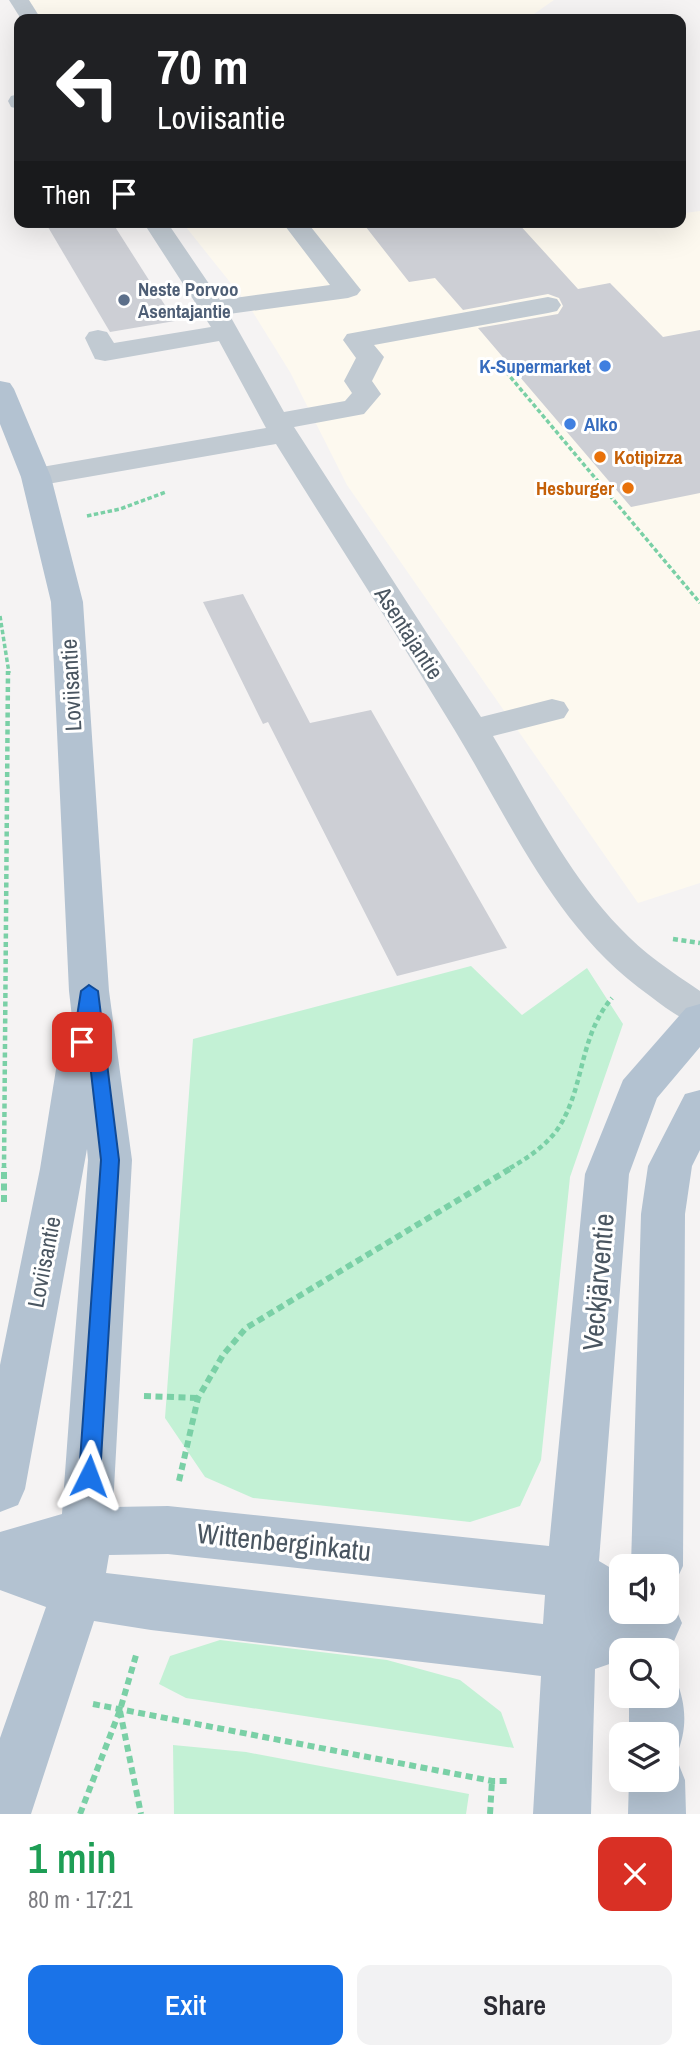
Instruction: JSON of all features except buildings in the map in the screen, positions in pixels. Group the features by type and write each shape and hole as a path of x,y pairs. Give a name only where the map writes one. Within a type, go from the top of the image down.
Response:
{"main road":[{"name":"Loviisantie","path":"0,389 31,465 67,601 89,991 110,1160 86,1531 77,1593 2,1814"},
{"name":"Loviisantie","path":"0,1489 62,1169 89,991"},
{"name":"Veckjärventie","path":"572,1573 607,1174 638,1091 700,1019"},
{"path":"657,1554 663,1214 670,1166 700,1106"},
{"name":"Wittenberginkatu","path":"0,1556 86,1531 168,1530 572,1573 609,1597"},
{"name":"Wittenberginkatu","path":"0,1566 77,1593 151,1605 566,1653 635,1624"},
{"path":"562,1798 566,1653 572,1573"},
{"path":"657,1792 657,1814"}],"street":[{"name":"Asentajantie","path":"159,228 220,320 276,422 472,730 561,882 606,938 644,972 700,1011"},
{"path":"98,338 105,354 220,320 348,290 299,228"},
{"path":"31,465 354,408 366,394 358,381 370,357 356,340 548,305"},
{"path":"472,730 552,710"}],"path":[{"path":"497,361 700,603"},
{"path":"48,523 102,514 173,490"},
{"path":"0,616 10,682 4,1212"},
{"path":"168,1530 198,1398 223,1355 246,1328 519,1163 539,1148 559,1127 567,1110 594,1018 609,1001 684,942"},
{"path":"80,1814 120,1710 151,1605"},
{"path":"43,1693 492,1781 562,1798"},
{"path":"120,1710 141,1814"},
{"path":"490,1814 492,1781"}],"shaded area":[{"path":"13,0 554,0 534,14 21,14"},
{"path":"700,211 700,883 638,903 347,485 290,372 249,306 187,228 686,228 686,213"}],"green space":[{"path":"471,966 522,1015 587,968 623,1024 570,1177 541,1460 520,1506 470,1522 253,1498 205,1477 165,1418 193,1039"},
{"path":"220,1640 387,1660 460,1680 501,1712 514,1748 186,1698 159,1684 170,1656"},
{"path":"173,1745 246,1752 469,1794 466,1814 174,1814"}],"place":[{"name":"Neste Porvoo Asentajantie","path":"124,300"},
{"name":"K-Supermarket","path":"605,366"},
{"name":"Alko","path":"570,424"},
{"name":"Kotipizza","path":"600,457"},
{"name":"Hesburger","path":"628,488"}],"route":[{"path":"82,1042 89,991 110,1160 89,1476"}]}
